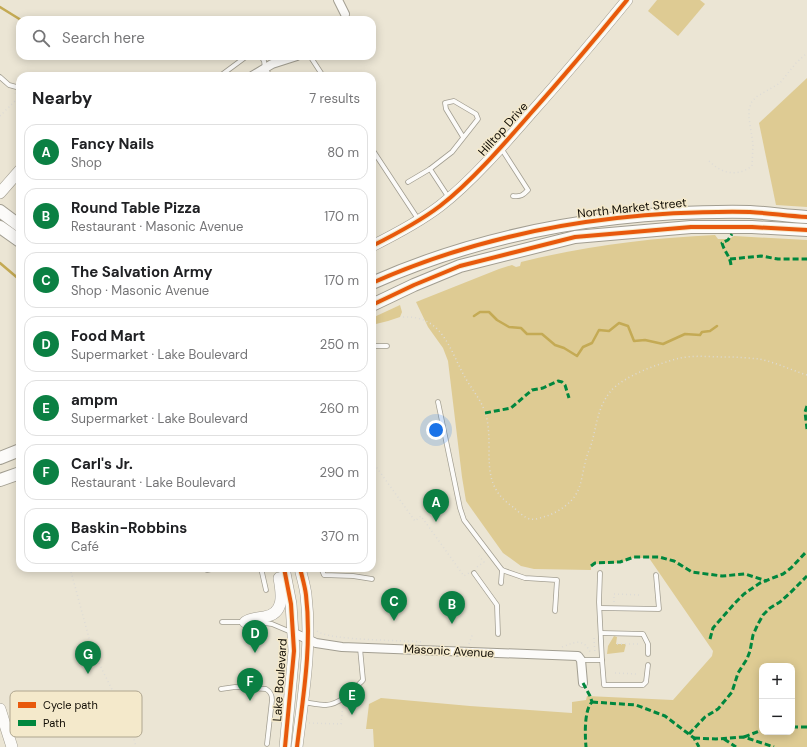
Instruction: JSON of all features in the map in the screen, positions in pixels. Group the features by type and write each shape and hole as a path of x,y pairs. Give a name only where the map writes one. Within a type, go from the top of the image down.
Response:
{"main road":[{"name":"Hilltop Drive","path":"376,244 419,220 449,198 500,147 587,49 627,0"},
{"path":"0,193 16,175"},
{"path":"0,211 16,223"},
{"name":"North Market Street","path":"376,281 401,270 478,244 521,233 576,224 687,212 752,212 807,217"},
{"path":"0,226 16,238"},
{"name":"North Market Street","path":"376,302 460,266 574,237 691,227 752,227 807,230"},
{"path":"376,309 398,298 414,285"},
{"path":"0,458 16,452"},
{"path":"0,480 16,474"},
{"path":"245,622 252,618 268,616 272,614 279,606 282,596 279,572"},
{"name":"Lake Boulevard","path":"285,572 288,584 294,633 294,657 285,747"},
{"name":"Lake Boulevard","path":"298,742 307,658 306,594 301,572"},
{"path":"291,692 295,704 294,734 298,742"},
{"path":"0,709 12,747"}],"street":[{"path":"338,0 345,14"},
{"path":"258,72 272,64 284,60"},
{"name":"Masonic Avenue","path":"294,633 316,643 360,648 578,656 581,660"},
{"path":"581,660 583,683"}],"lane":[{"path":"225,72 242,60"},
{"path":"263,60 268,72"},
{"path":"313,60 320,72"},
{"path":"0,77 9,85 16,87"},
{"path":"408,182 430,169 452,152 463,137 476,124 478,119 476,114 454,101 445,103 446,109 463,137"},
{"path":"500,147 528,190 524,195 514,196"},
{"path":"376,155 419,220"},
{"path":"430,169 449,198"},
{"path":"376,346 387,346"},
{"path":"438,402 464,520 502,570 525,578 557,580 555,611"},
{"path":"501,583 502,570"},
{"path":"262,572 266,590"},
{"path":"323,572 324,575 353,576 372,579"},
{"path":"473,572 497,605 498,634"},
{"path":"600,573 600,608 604,685 643,685 646,682 648,665"},
{"path":"600,608 659,609 656,574"},
{"path":"222,622 266,623 294,633"},
{"path":"601,633 643,634 648,644 648,654"},
{"path":"303,702 326,705 340,700 356,688 363,680 360,648"},
{"path":"581,660 602,660"},
{"path":"222,689 235,687 268,690 272,695 272,700 267,744"}],"path":[{"path":"709,161 725,172 742,171 752,166 753,144 749,118 751,103 756,97 780,83 796,63 807,53"},
{"path":"0,116 16,100"},
{"path":"403,317 416,318 429,324 437,329 447,341 464,376 481,402 485,413 489,431 489,464 492,483 497,492 510,505 530,519 537,519 551,514 566,506 575,496 581,483 585,461 596,426 598,413 611,390 633,375 681,358 714,356 768,361 807,375"},
{"path":"376,466 414,522 421,516 464,576 473,572"},
{"path":"477,567 484,562 479,556"},
{"path":"71,572 90,645 113,691"},
{"path":"614,602 614,594 641,595"},
{"path":"317,630 325,635 341,637 424,642"},
{"path":"464,643 469,644 472,633"},
{"path":"560,647 571,642 579,642 587,646 591,654"},
{"path":"617,644 638,644"},
{"path":"615,673 637,674"},
{"path":"307,723 341,724 343,706 348,702 361,704"},
{"path":"133,737 136,747"}],"shaded area":[{"path":"657,0 700,0 705,4 678,36 648,11"},
{"path":"807,78 807,207 776,205 759,123"},
{"path":"715,235 718,239 729,239 734,236 807,240 807,747 374,747 373,729 366,729 369,704 381,698 572,713 572,702 586,700 587,696 673,700 712,656 713,651 649,558 633,558 620,563 596,564 591,567 591,570 534,569 521,566 503,553 466,501 448,361 443,348 428,327 416,302 499,269 512,265 516,267 520,266 521,262 569,251 642,241"},
{"path":"400,305 402,312 400,317 376,324 376,316"},
{"path":"614,636 617,637 616,644 626,644 624,652 607,654 608,646"}],"waterway":[{"path":"0,7 16,17"},
{"path":"0,263 16,277"},
{"path":"474,316 480,312 489,312 497,320 509,327 521,328 527,334 542,334 555,345 564,348 577,356 583,347 592,343 599,330 609,331 619,323 628,326 634,341 645,340 663,344 685,334 700,335 702,332 710,331 717,326"}],"marked path":[{"path":"731,265 722,243 728,240 732,234"},
{"path":"730,259 761,256 778,259 807,259"},
{"path":"485,413 511,408 532,390 543,388 558,381 565,385 569,398"},
{"path":"807,406 805,412 807,429"},
{"path":"710,639 713,628 744,594 760,583 783,574 791,568 807,551"},
{"path":"591,566 595,563 620,562 634,557 659,557 674,561 692,572 722,576 745,574 767,581"},
{"path":"689,734 705,717 718,709 732,692 738,673 750,651 753,635 763,615 770,608 780,602 807,576"},
{"path":"583,683 592,702 589,706 586,717 586,747"},
{"path":"592,702 636,705 665,716 694,738 699,747"},
{"path":"795,727 807,727"},
{"path":"744,737 759,731"},
{"path":"694,738 716,739 744,737 774,747"},
{"path":"724,739 736,747"}],"cycle path":[{"path":"376,244 424,217 440,206 464,185 521,125 627,0"},
{"path":"376,281 463,249 557,227 605,220 701,212 750,212 807,217"},
{"path":"376,303 414,285 460,266 575,237 691,227 752,227 807,230"},
{"path":"285,572 291,604 294,651 285,747"},
{"path":"297,747 306,671 308,633 306,595 301,572"}],"place":[{"name":"Fancy Nails","path":"436,522"},
{"name":"The Salvation Army","path":"394,621"},
{"name":"Round Table Pizza","path":"452,624"},
{"name":"Food Mart","path":"255,653"},
{"name":"Baskin-Robbins","path":"88,674"},
{"name":"Carl's Jr.","path":"250,701"},
{"name":"ampm","path":"352,715"}]}
